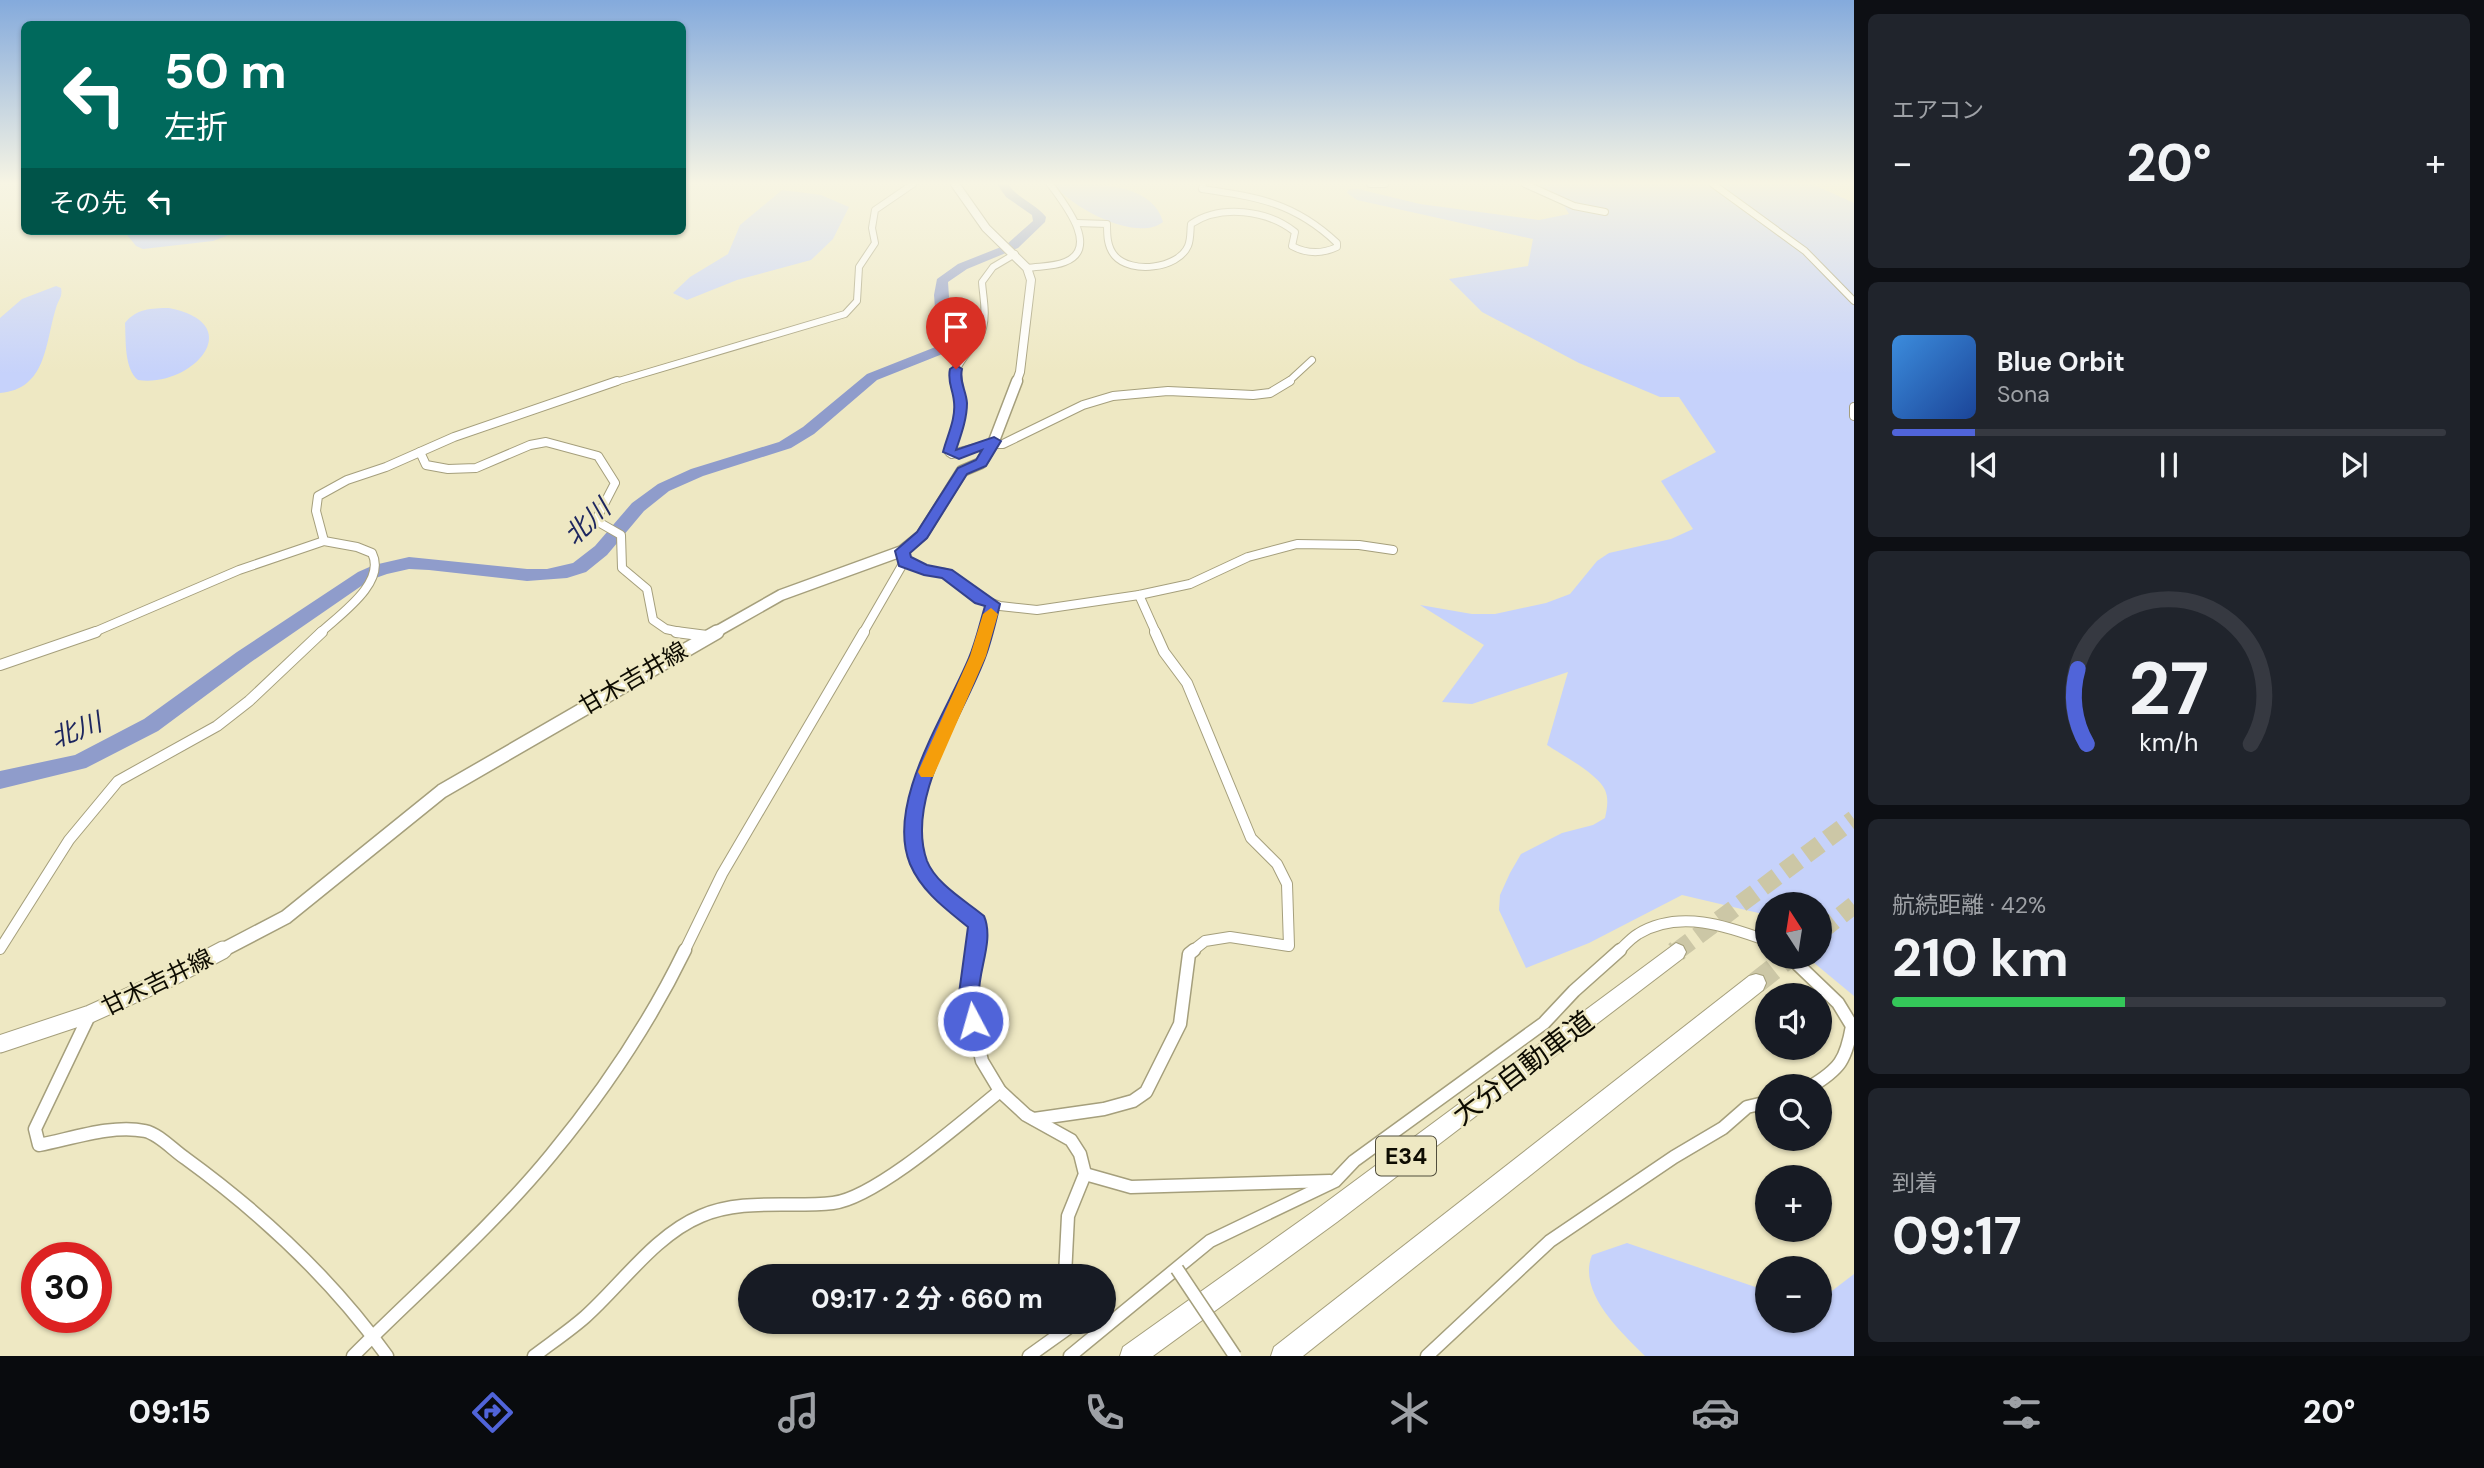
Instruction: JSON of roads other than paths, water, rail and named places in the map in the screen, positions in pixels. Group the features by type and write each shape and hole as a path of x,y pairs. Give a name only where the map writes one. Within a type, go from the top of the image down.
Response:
{"highway":[{"name":"大分自動車道","path":"1132,1356 1340,1206 1676,952"},
{"path":"1283,1356 1755,984"}],"main road":[{"path":"1008,247 1027,268"},
{"name":"甘木吉井線","path":"0,1044 90,1014 172,977 286,917 442,791 780,596 903,557 922,535 962,471 981,463 994,441 1020,372 1031,280 1027,268"}],"street":[{"path":"324,541 316,511 318,496 346,480 602,385 845,314 859,300 859,267 872,247"},
{"path":"1027,268 1061,264 1073,258 1078,247"},
{"path":"1110,247 1117,258 1147,265 1170,262 1187,247"},
{"path":"1295,247 1302,251 1332,250 1337,247"},
{"path":"1801,247 1830,272 1854,301"},
{"path":"1015,254 993,267 982,282 985,312 983,330 960,363 954,380 961,401 960,416 949,452 959,454 994,441 1003,444 1083,405 1113,396 1168,391 1253,395 1270,393 1293,379 1312,359"},
{"path":"1854,407 1854,416"},
{"path":"421,452 426,465 458,469 475,468 530,445 546,442 598,456 604,468 614,477 615,484 598,516 600,523 621,535 622,568 647,589 650,615 677,633 707,636"},
{"path":"0,665 86,636 239,570 324,541 357,547 372,553 376,561 372,579 362,594 249,701 217,726 118,781 79,828 0,949"},
{"path":"353,1356 493,1219 550,1157 604,1088 665,991 722,874 903,557 924,570 946,573 980,599 993,604 1037,610 1139,595 1205,579 1248,557 1297,544 1359,545 1393,550"},
{"path":"1032,1119 1104,1109 1133,1101 1146,1092 1180,1024 1189,954 1205,941 1230,937 1289,946 1287,884 1277,864 1251,838 1187,683 1164,652 1139,595"},
{"path":"993,604 978,656 929,766 916,805 912,831 918,862 925,874 937,889 977,923 978,933 968,1001 982,1060 1000,1091 1032,1119 1071,1140 1080,1154 1084,1174 1068,1216 1066,1264"},
{"path":"1070,1356 1210,1241 1335,1181 1354,1161 1544,1023 1574,991 1638,934 1671,921 1723,924 1755,936"},
{"path":"1804,970 1838,1003 1852,1026 1848,1050 1839,1070 1832,1074"},
{"path":"90,1014 35,1129 39,1145 131,1129 149,1131 207,1173 287,1240 373,1335 387,1356"},
{"path":"534,1356 585,1317 644,1257 686,1224 702,1215 747,1205 835,1203 861,1195 908,1164 1000,1091"},
{"path":"1427,1356 1550,1241 1674,1157 1723,1128 1747,1107 1755,1105"},
{"path":"1084,1174 1131,1187 1335,1181"},
{"path":"1177,1269 1235,1356"},
{"path":"1029,1356 1060,1334"}],"waterway":[{"name":"北川","path":"0,780 79,762 151,725 244,657 364,576 409,563 527,575 567,572 580,567 601,551 638,507 664,487 697,472 785,445 809,430 849,393 872,377 945,348 942,282 953,271 1011,247"}],"tunnel":[{"path":"1678,950 1676,952 1854,819"},
{"path":"1832,922 1854,905"},
{"path":"1756,983 1772,970"}]}
